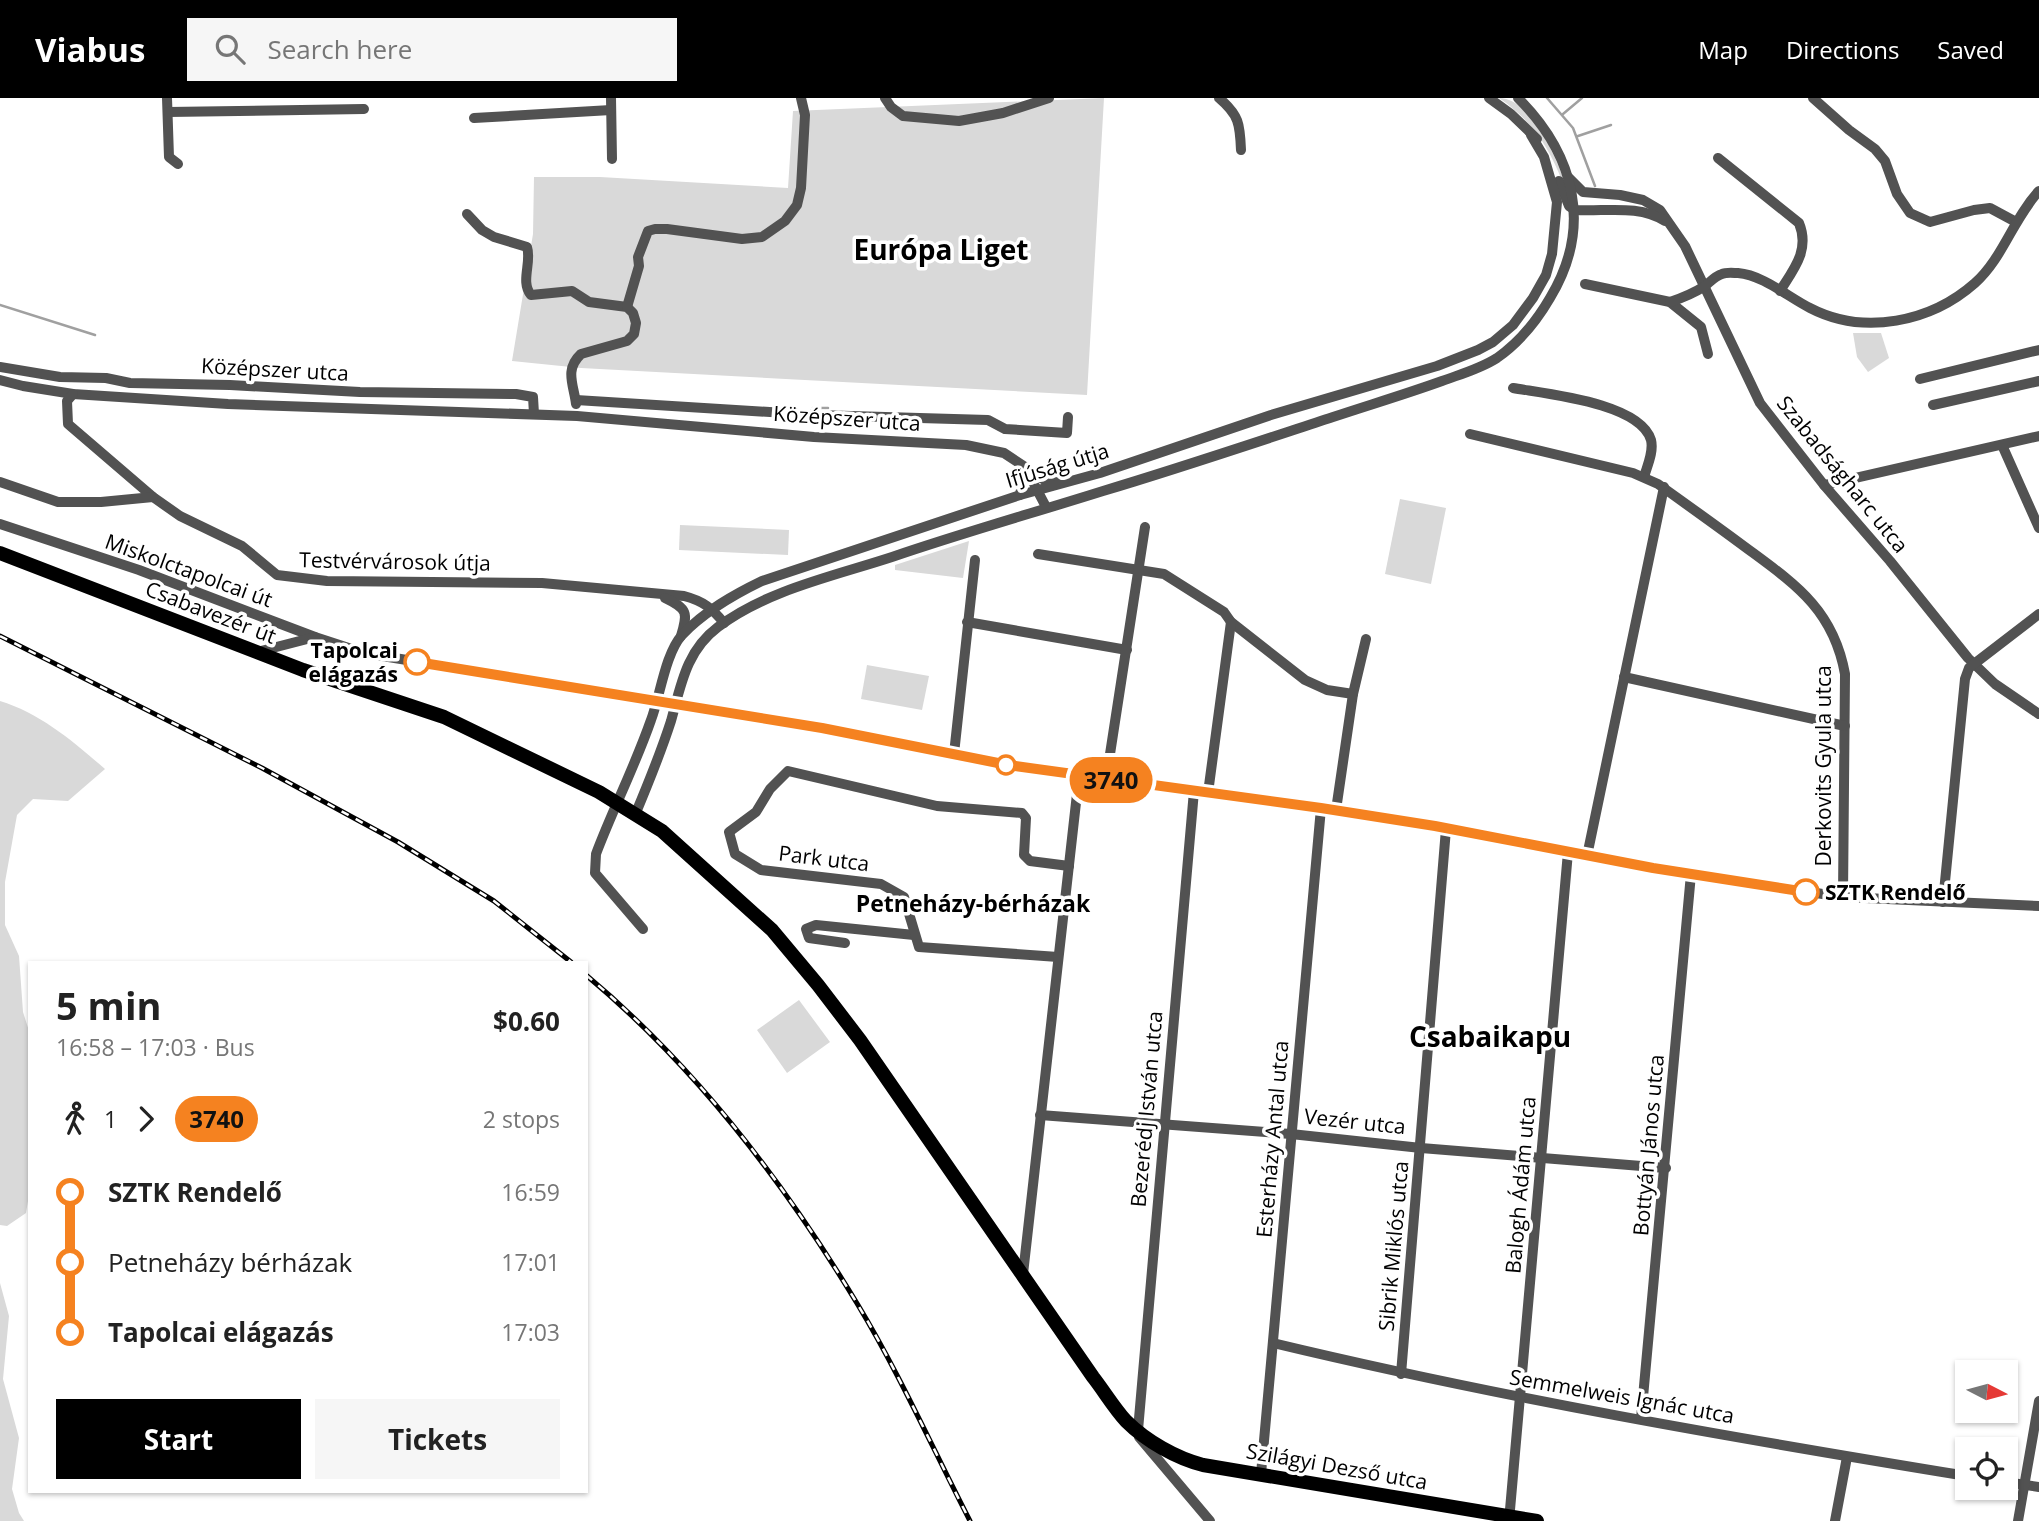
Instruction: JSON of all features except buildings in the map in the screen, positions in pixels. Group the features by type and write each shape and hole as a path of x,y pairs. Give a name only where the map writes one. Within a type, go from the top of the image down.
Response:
{"main road":[{"name":"Csabavezér út","path":"0,553 272,658 444,717 563,774 662,831 772,930 818,985 860,1040 1023,1274"},
{"name":"Szilágyi Dezső utca","path":"1023,1274 1093,1377 1132,1426 1170,1452 1203,1465 1509,1519 1537,1521"}],"street":[{"path":"167,98 169,157 178,164"},
{"path":"611,98 612,159"},
{"path":"627,307 639,266 638,257 648,231 667,229 742,239 762,237 785,221 797,205 801,188 805,127 802,98"},
{"path":"885,98 891,107 903,116 958,121 994,116 1049,98"},
{"path":"1219,98 1235,112 1241,149"},
{"name":"Ifjúság útja","path":"1489,98 1511,114 1536,139 1552,162 1573,206"},
{"name":"Ifjúság útja","path":"635,814 669,725 679,686 698,646 724,623 771,598 962,533 1104,491 1410,393 1485,365 1514,345 1530,330 1551,297 1569,260 1574,236 1573,206 1567,176 1542,124 1518,98"},
{"path":"1813,98 1875,149 1885,161 1897,194 1910,213 1930,222 1974,209 1990,208 2016,222"},
{"path":"168,112 364,109"},
{"path":"474,118 611,110"},
{"name":"Ifjúság útja","path":"643,929 595,873 596,854 653,716 661,681 681,636 712,609 762,581 1020,495 1039,492 1185,446 1271,415 1437,366 1493,342 1513,325 1533,298 1546,275 1552,254 1557,202 1544,157 1531,135"},
{"path":"1718,158 1798,223 1804,246 1800,258 1780,291"},
{"name":"Szabadságharc utca","path":"1567,176 1583,192 1643,200 1660,210 1685,246 1760,403 1824,485 1974,664 1995,684 2039,714"},
{"path":"1670,302 1704,287 1722,274 1737,273 1749,275 1814,310 1856,323 1878,323 1917,316 1940,307 1978,281 1995,260 2016,222 2039,191"},
{"name":"Szabadságharc utca","path":"1573,206 1580,198 1630,198"},
{"path":"1556,222 1573,206 1637,211 1655,215 1668,222"},
{"path":"467,214 482,230 494,237 527,247 529,253 526,289 531,295 572,291 589,302 627,307 633,313 636,323 634,334 627,341 581,354 576,359 570,377 577,416"},
{"path":"1585,284 1670,302 1701,327 1708,354"},
{"path":"1920,379 2039,350"},
{"name":"Középszer utca","path":"0,367 60,377 106,377 131,383 360,392 516,394 533,397 534,414"},
{"path":"106,377 106,395"},
{"name":"Középszer utca","path":"0,380 73,394 240,404 577,416 814,437 966,445 1004,453 1043,479 1077,480"},
{"path":"1933,405 2039,381"},
{"path":"1513,388 1580,401 1627,414 1643,425 1650,439 1652,449 1644,477"},
{"name":"Testvérvárosok útja","path":"73,394 67,401 68,424 153,497 180,516 242,547 277,575 290,579 327,581 542,583 684,596 698,600 712,609 724,623"},
{"name":"Középszer utca","path":"576,401 817,415 988,420 1005,429 1068,433 1068,417"},
{"path":"814,437 817,415"},
{"path":"909,442 912,418"},
{"name":"Derkovits Gyula utca","path":"1470,434 1633,472 1664,487 1797,585 1821,613 1842,656 1845,674 1843,897"},
{"path":"1824,485 2039,436"},
{"path":"2002,445 2039,528"},
{"path":"1026,467 1045,505"},
{"path":"1020,495 1026,467"},
{"path":"0,482 58,502 102,502 153,497"},
{"path":"1587,856 1664,487"},
{"name":"Ifjúság útja","path":"1017,517 1045,505 1098,490 1104,491"},
{"name":"Miskolctapolcai út","path":"0,524 139,570 315,638 364,653 822,728 1008,765 1336,810 1691,874 1843,897 2039,906"},
{"path":"1106,779 1145,527"},
{"path":"1038,554 1164,573 1224,612 1231,622 1305,680 1327,690 1353,694"},
{"path":"954,754 975,560"},
{"path":"660,595 680,604 683,609 686,616 681,636"},
{"path":"1942,901 1965,679 1969,668 2039,614"},
{"path":"967,622 1127,650"},
{"path":"1208,793 1231,622"},
{"path":"256,652 315,638"},
{"path":"1336,810 1353,694 1366,639"},
{"path":"272,658 283,647"},
{"path":"1624,677 1845,726"},
{"name":"Park utca","path":"914,935 904,897 881,884 761,870 735,854 729,832 756,812 771,789 788,771 937,806 1022,813 1026,818 1024,855 1030,861 1069,866"},
{"path":"1023,1274 1079,776"},
{"name":"Bezerédj István utca","path":"1132,1426 1164,1124 1194,791"},
{"name":"Esterházy Antal utca","path":"1261,1474 1321,808"},
{"name":"Sibrik Miklós utca","path":"1401,1374 1446,829"},
{"name":"Balogh Ádám utca","path":"1509,1519 1568,852"},
{"name":"Bottyán János utca","path":"1641,1419 1691,874"},
{"path":"845,943 809,938 806,929 816,925 914,935 919,947 1058,957"},
{"name":"Vezér utca","path":"1040,1115 1292,1134 1421,1148 1666,1168"},
{"name":"Semmelweis Ignác utca","path":"1273,1343 1401,1374 1847,1457 1955,1474"},
{"path":"2018,1521 2039,1401"},
{"path":"1132,1426 1156,1459 1179,1481 1210,1521"},
{"path":"1170,1452 1179,1481"},
{"path":"1835,1521 1847,1457"},
{"path":"2018,1484 2039,1487"}],"shaded area":[{"name":"Európa Liget","path":"1104,98 1087,395 581,368 512,361 533,234 534,177 600,177 788,188 793,111"},
{"path":"1499,98 1510,100 1531,117 1548,143 1564,180 1562,181 1537,134 1520,115"},
{"path":"1853,333 1881,333 1889,358 1868,372 1857,357"},
{"path":"1400,499 1446,508 1431,584 1385,574"},
{"path":"680,525 789,530 788,555 679,550"},
{"path":"969,541 963,578 895,570 895,565"},
{"path":"867,665 929,676 922,710 861,699"},
{"path":"0,701 43,721 105,769 68,801 33,799 17,815 5,882 5,925 19,956 23,1012 28,1028 28,1201 26,1213 7,1226 0,1225"},
{"path":"799,1000 830,1042 787,1073 757,1030"},
{"path":"0,1283 9,1316 3,1379 19,1438 12,1489 24,1521 0,1521"}],"waterway":[{"path":"1547,98 1573,128 1595,186"},
{"path":"1563,114 1582,98"},
{"path":"1578,136 1611,125"},
{"path":"0,305 95,335"},
{"path":"813,408 828,408"}],"railway":[{"path":"0,636 262,768 398,842 494,901 570,961"},
{"path":"588,977 701,1087 736,1128 800,1214 873,1331 970,1521"}],"bus line":[{"name":"3740","path":"417,662 822,728 1008,765 1435,826 1653,868 1806,892"}],"place":[{"name":"Tapolcai elágazás","path":"417,662"},
{"name":"SZTK Rendelő","path":"1806,892"}],"district":[{"name":"Európa Liget","path":"941,249"},
{"name":"Petneházy-bérházak","path":"973,903"},
{"name":"Csabaikapu","path":"1490,1036"}]}
